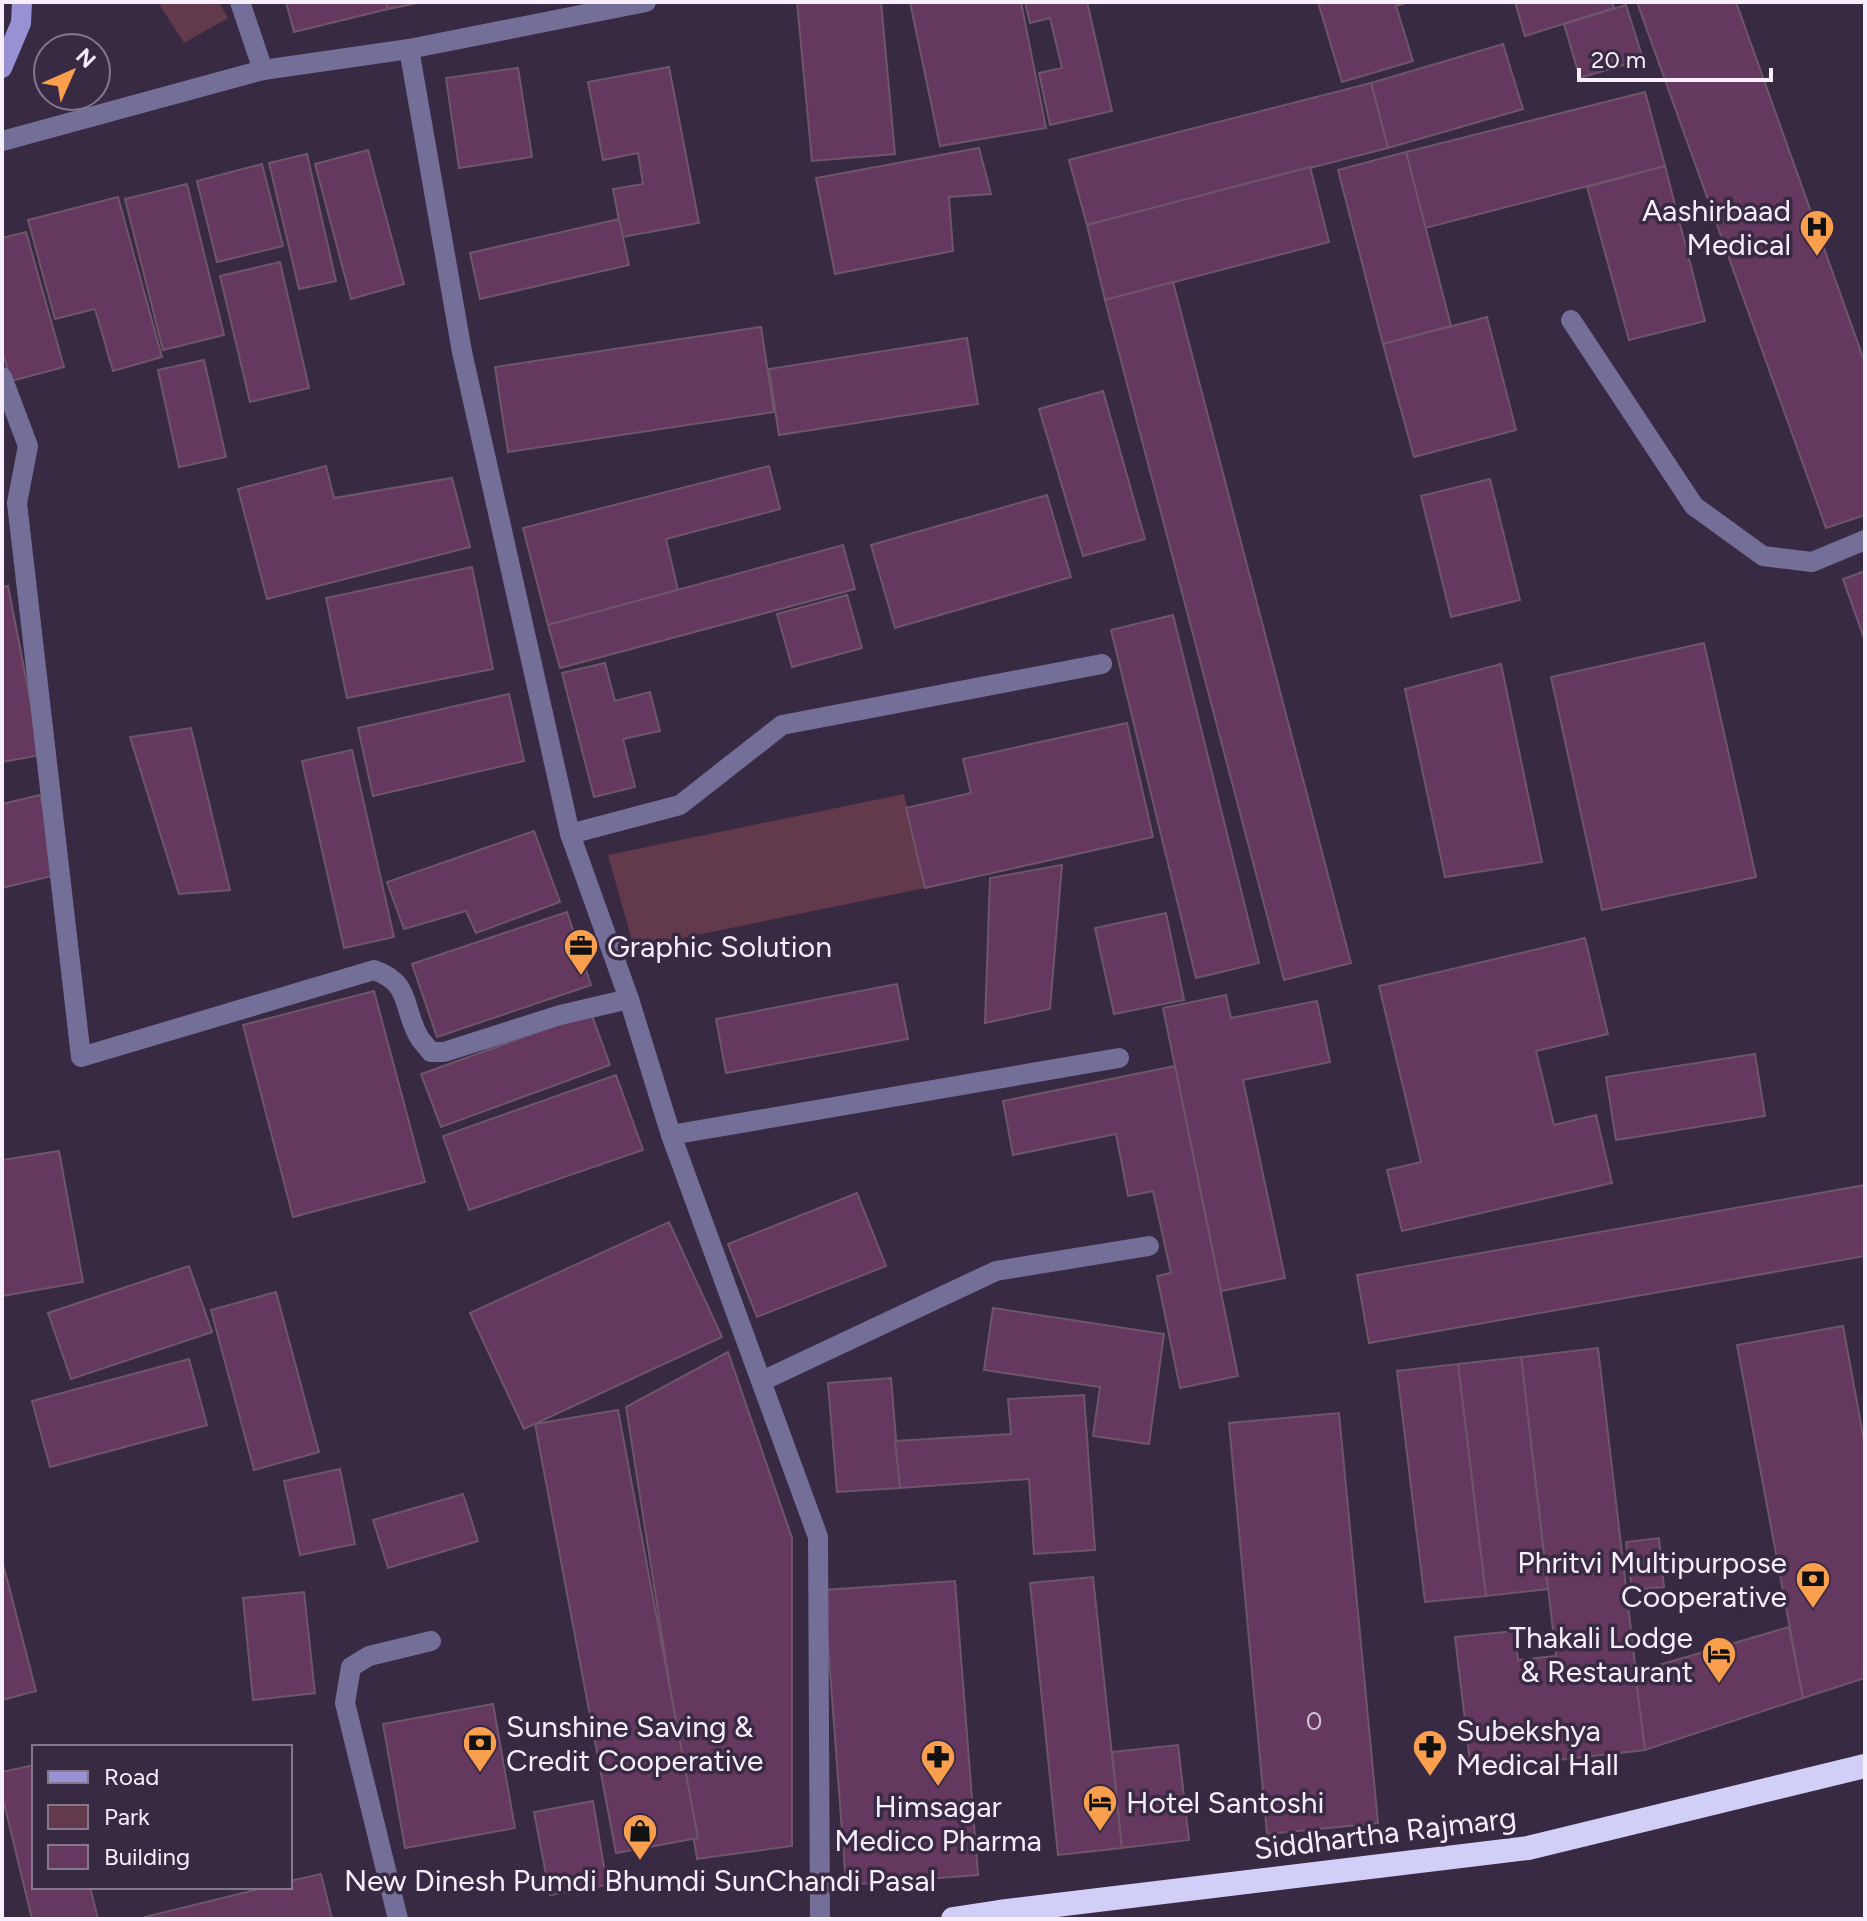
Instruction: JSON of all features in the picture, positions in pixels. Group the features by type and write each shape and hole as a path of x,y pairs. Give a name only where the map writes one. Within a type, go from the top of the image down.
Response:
{"highway":[{"name":"Siddhartha Rajmarg","path":"953,1919 1528,1848 1865,1766"}],"main road":[{"path":"2,68 21,23 22,2"}],"street":[{"path":"240,2 263,70"},
{"path":"2,141 263,70 409,49 646,2"},
{"path":"409,49 462,352 570,834 629,999 671,1135 818,1537 820,1919"},
{"path":"1571,320 1694,506 1763,556 1812,562 1865,540"},
{"path":"2,377 28,446 17,503 81,1057 374,970 388,974 399,984 419,1037 431,1052 444,1052 560,1015 629,999"},
{"path":"570,834 680,805 782,725 1102,664"},
{"path":"671,1135 1119,1058"},
{"path":"762,1381 996,1271 1149,1246"},
{"path":"398,1919 345,1703 351,1667 369,1656 431,1641"}],"green space":[{"path":"158,2 219,2 228,18 184,43"},
{"path":"904,794 925,888 634,948 608,855"}],"building":[{"path":"286,2 386,2 388,9 294,32"},
{"path":"386,2 422,2 388,9"},
{"path":"797,2 881,2 895,154 812,161"},
{"path":"910,2 1021,2 1046,128 940,146"},
{"path":"1025,2 1087,2 1112,111 1050,125 1039,73 1062,68 1050,18 1030,23"},
{"path":"1318,2 1409,2 1396,6 1413,61 1342,82"},
{"path":"1515,2 1612,2 1614,8 1525,36"},
{"path":"1637,2 1736,2 1865,363 1865,515 1826,528"},
{"path":"1626,5 1643,59 1580,78 1564,24"},
{"path":"1503,44 1523,109 1388,148 1371,83"},
{"path":"669,67 699,223 622,237 613,189 643,184 638,153 603,160 588,82"},
{"path":"518,68 532,157 459,168 446,78"},
{"path":"1371,83 1388,148 1087,225 1069,160"},
{"path":"1645,92 1665,166 1425,228 1406,152"},
{"path":"979,148 991,194 949,197 953,251 835,274 816,178"},
{"path":"368,150 404,284 351,299 315,164"},
{"path":"1406,152 1451,326 1383,344 1338,170"},
{"path":"307,154 336,281 299,289 269,163"},
{"path":"262,164 283,246 217,262 197,181"},
{"path":"1665,166 1705,321 1629,340 1587,187"},
{"path":"1310,167 1329,242 1105,300 1087,225"},
{"path":"187,184 224,335 163,350 125,199"},
{"path":"118,197 162,357 113,371 95,309 55,319 28,220"},
{"path":"619,219 629,265 480,299 470,253"},
{"path":"26,232 64,367 11,381 2,350 2,238"},
{"path":"280,262 309,388 250,402 220,276"},
{"path":"1173,282 1351,963 1284,980 1105,300"},
{"path":"1487,317 1516,430 1414,457 1383,344"},
{"path":"761,327 774,412 508,452 495,367"},
{"path":"967,338 978,404 779,435 769,369"},
{"path":"204,360 226,457 179,467 158,370"},
{"path":"1103,391 1145,539 1083,556 1039,409"},
{"path":"326,466 334,498 452,478 470,547 267,599 238,489"},
{"path":"769,466 780,509 666,539 678,590 548,625 523,528"},
{"path":"1490,479 1520,600 1451,617 1421,496"},
{"path":"1047,495 1071,577 895,628 871,545"},
{"path":"843,545 855,589 560,668 548,625"},
{"path":"472,567 493,669 347,698 326,598"},
{"path":"1865,571 1865,641 1843,579"},
{"path":"8,586 41,755 2,762 2,587"},
{"path":"847,595 862,648 792,667 777,614"},
{"path":"1173,615 1259,963 1196,978 1111,630"},
{"path":"1704,643 1756,877 1602,910 1551,677"},
{"path":"605,663 615,701 650,692 660,731 623,739 635,787 594,797 562,673"},
{"path":"1501,664 1542,862 1445,877 1405,689"},
{"path":"509,694 524,761 373,796 358,728"},
{"path":"1127,723 1153,837 925,888 906,808 971,793 963,759"},
{"path":"191,728 230,890 179,894 130,737"},
{"path":"352,750 394,937 344,948 302,761"},
{"path":"40,795 60,874 2,888 2,804"},
{"path":"534,831 560,902 476,933 466,911 404,929 387,882"},
{"path":"1062,865 1050,1009 985,1023 990,878"},
{"path":"567,912 591,985 437,1037 412,964"},
{"path":"1166,913 1184,1000 1114,1014 1095,928"},
{"path":"1585,938 1608,1034 1536,1051 1554,1125 1596,1115 1612,1183 1402,1231 1387,1170 1421,1162 1379,986"},
{"path":"897,984 908,1039 726,1073 716,1019"},
{"path":"374,991 425,1182 293,1217 243,1025"},
{"path":"1226,995 1231,1018 1317,1001 1330,1062 1243,1080 1285,1278 1221,1291 1163,1008"},
{"path":"591,1013 610,1065 441,1127 421,1074"},
{"path":"1755,1054 1765,1116 1616,1140 1606,1077"},
{"path":"1175,1066 1238,1376 1180,1388 1157,1276 1171,1273 1153,1191 1128,1196 1116,1134 1013,1155 1003,1101"},
{"path":"616,1075 643,1150 469,1210 443,1136"},
{"path":"59,1151 83,1282 2,1296 2,1160"},
{"path":"1865,1185 1865,1256 1369,1343 1357,1275"},
{"path":"857,1193 886,1266 757,1317 728,1244"},
{"path":"669,1222 722,1337 524,1429 470,1313"},
{"path":"189,1266 212,1332 71,1379 48,1313"},
{"path":"276,1292 319,1452 254,1470 211,1310"},
{"path":"993,1308 1164,1334 1149,1444 1093,1436 1100,1387 984,1370"},
{"path":"1843,1326 1865,1446 1865,1678 1803,1698 1737,1345"},
{"path":"1598,1348 1645,1750 1471,1770 1455,1637 1515,1631 1518,1660 1556,1656 1521,1357"},
{"path":"728,1352 792,1538 792,1846 697,1859 626,1407"},
{"path":"1521,1357 1548,1589 1486,1596 1458,1364"},
{"path":"189,1359 207,1425 50,1467 32,1401"},
{"path":"1458,1364 1486,1596 1425,1602 1397,1371"},
{"path":"891,1378 900,1488 837,1492 828,1383"},
{"path":"1084,1395 1095,1550 1034,1554 1029,1479 900,1488 895,1441 1011,1434 1008,1399"},
{"path":"618,1410 698,1838 616,1853 535,1424"},
{"path":"1339,1413 1378,1823 1267,1834 1229,1423"},
{"path":"340,1469 355,1544 300,1555 284,1481"},
{"path":"463,1494 478,1541 388,1568 373,1520"},
{"path":"1659,1538 1664,1587 1632,1590 1626,1542"},
{"path":"2,1560 36,1691 2,1700"},
{"path":"1093,1577 1122,1848 1058,1855 1030,1583"},
{"path":"955,1581 978,1875 846,1885 824,1590"},
{"path":"304,1592 315,1693 253,1700 243,1598"},
{"name":"Thakali Lodge & Restaurant","path":"1789,1627 1803,1698 1645,1750 1635,1672"},
{"path":"493,1704 515,1828 405,1848 383,1724"},
{"path":"1178,1745 1189,1840 1122,1848 1112,1752"},
{"path":"32,1765 32,1889 90,1889 98,1919 32,1919 2,1795 2,1772"},
{"path":"593,1801 607,1885 550,1895 534,1812"},
{"path":"321,1874 332,1919 145,1919 259,1889 292,1889 292,1881"}],"place":[{"name":"Aashirbaad Medical","path":"1817,258"},
{"name":"Graphic Solution","path":"581,977"},
{"name":"Phritvi Multipurpose Cooperative","path":"1813,1610"},
{"name":"Thakali Lodge & Restaurant","path":"1719,1685"},
{"name":"Sunshine Saving & Credit Cooperative","path":"480,1774"},
{"name":"Subekshya Medical Hall","path":"1430,1778"},
{"name":"Himsagar Medico Pharma","path":"938,1788"},
{"name":"Hotel Santoshi","path":"1100,1833"},
{"name":"New Dinesh Pumdi Bhumdi SunChandi Pasal","path":"640,1862"}]}
